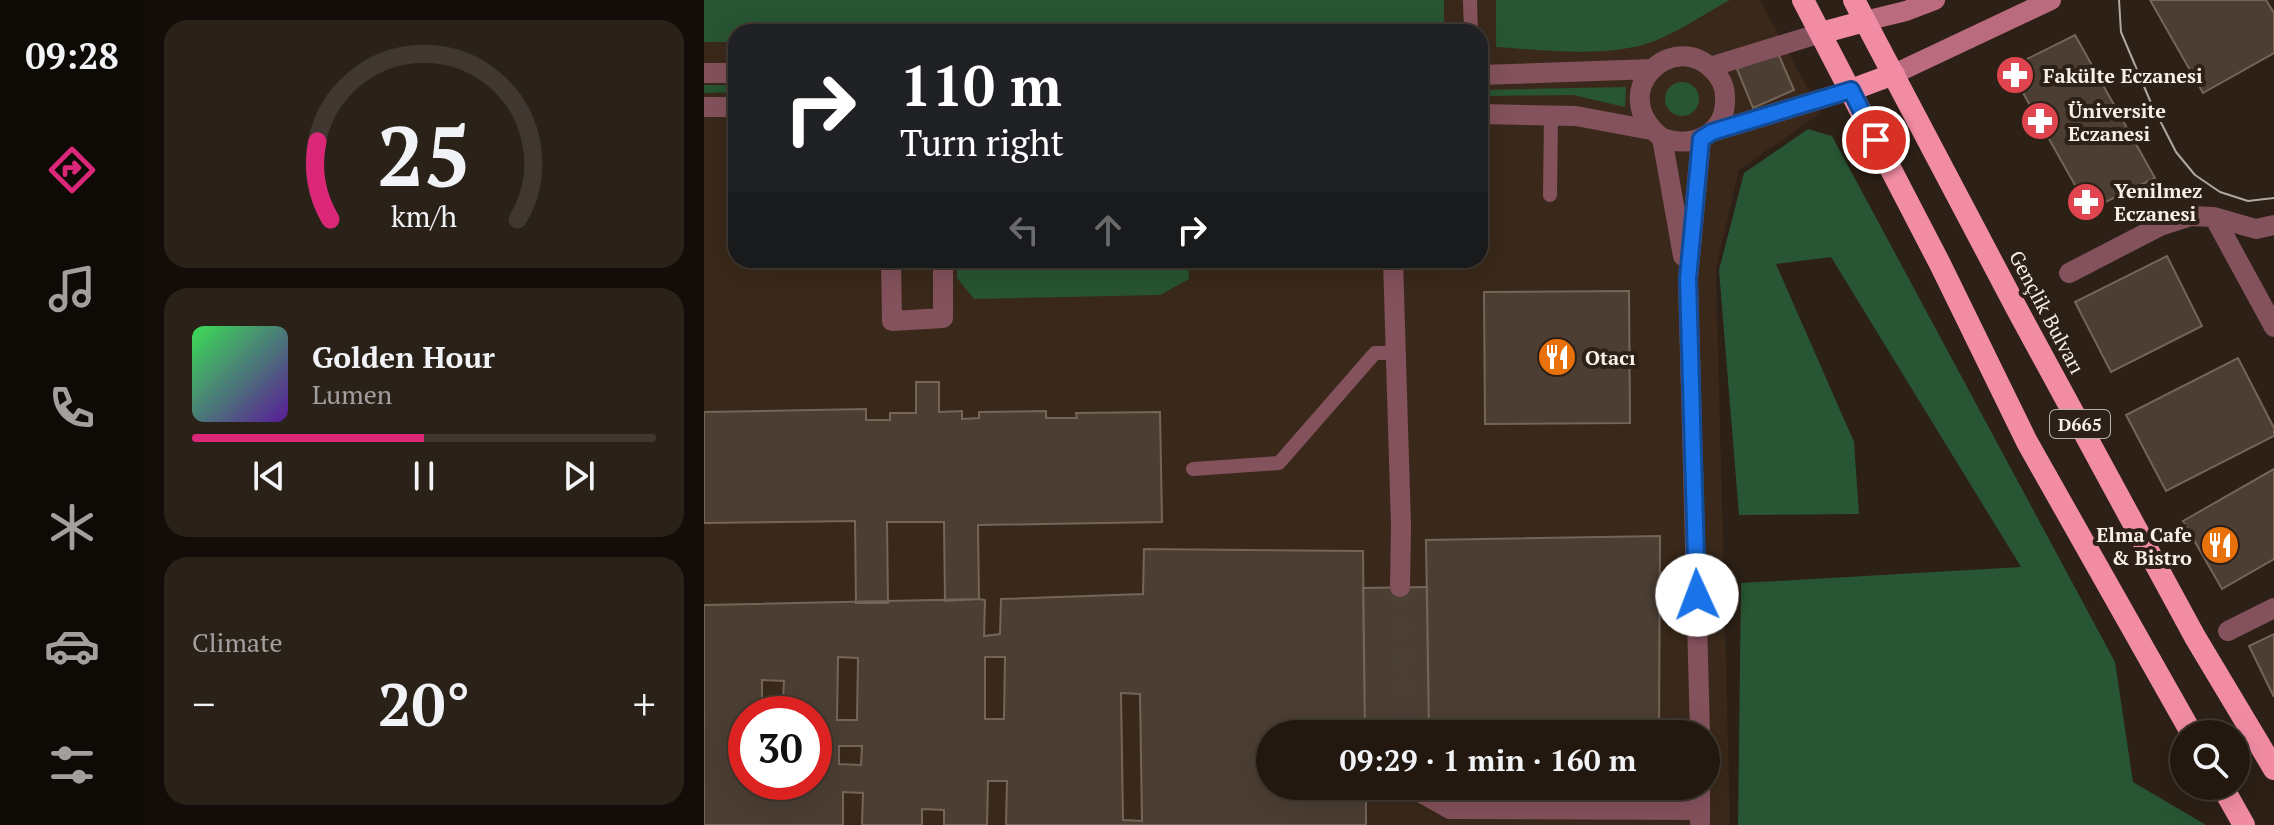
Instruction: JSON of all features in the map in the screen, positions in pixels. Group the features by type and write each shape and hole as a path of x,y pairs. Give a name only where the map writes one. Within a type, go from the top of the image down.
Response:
{"highway":[{"name":"D665","path":"1803,0 2027,442 2184,720"},
{"name":"Gençlik Bulvarı","path":"1854,0 2187,623 2268,749 2274,769"},
{"path":"1821,33 1865,21"},
{"path":"1851,90 1894,74"},
{"path":"2230,800 2244,825"}],"main road":[{"path":"1865,21 1935,0"},
{"path":"1894,74 2051,0"}],"street":[{"path":"1710,67 1821,33"},
{"path":"1688,279 1656,134 1643,119 1639,106 1644,79 1661,62 1681,57 1692,58 1710,67 1720,78 1725,92 1721,120 1706,136 1688,279 1700,720"},
{"path":"1488,75 1653,69"},
{"path":"704,73 728,73"},
{"path":"1488,114 1576,116 1688,143 1851,90"},
{"path":"704,107 728,107"},
{"path":"2069,273 2160,226 2191,216 2214,217 2256,229 2274,225"},
{"path":"2214,217 2274,327"},
{"path":"891,268 892,321 943,318 943,268"},
{"path":"1393,268 1400,587"},
{"path":"2228,631 2274,608"},
{"path":"1434,800 1450,809 1700,818"},
{"path":"1660,825 1700,818"}],"lane":[{"path":"1470,0 1471,24"},
{"path":"1550,195 1551,115"},
{"path":"1193,469 1279,463 1375,353 1395,353"}],"shaded area":[{"path":"704,0 1760,0 1821,113 1739,170 1716,268 1730,825 704,825"}],"green space":[{"path":"704,0 1444,0 1444,24 728,24 728,42 704,42"},
{"path":"1496,0 1730,0 1647,44 1582,52 1496,47"},
{"path":"1682,82 1694,87 1699,99 1694,111 1682,116 1670,111 1665,99 1670,87"},
{"path":"704,85 728,85 728,92 704,93"},
{"path":"1626,87 1625,107 1573,95 1488,96 1488,90"},
{"path":"1808,129 1832,136 2115,662 2133,782 2206,825 1738,825 1741,583 2021,567 1831,257 1776,264 1854,442 1859,514 1739,515 1719,270 1744,173"},
{"path":"957,268 1188,268 1189,279 1160,295 974,299 957,278"}],"building":[{"path":"2150,0 2266,0 2274,13 2274,53 2203,93"},
{"path":"2075,35 2155,178 2089,210 2009,68"},
{"path":"1777,51 1794,90 1753,108 1737,69"},
{"path":"2167,256 2202,326 2111,372 2075,302"},
{"name":"Otacı","path":"1629,291 1630,423 1485,424 1484,292"},
{"path":"2238,358 2274,428 2274,436 2166,491 2126,415"},
{"path":"916,382 939,382 939,412 962,411 962,419 979,418 979,412 1046,411 1046,418 1077,418 1076,413 1160,412 1162,522 978,525 979,599 945,601 944,522 887,522 888,603 856,603 855,521 704,523 704,412 866,409 866,420 890,420 890,413 916,413"},
{"path":"2274,469 2274,559 2222,589 2183,521"},
{"path":"1660,536 1659,720 1429,720 1426,540"},
{"path":"1144,549 1363,551 1365,720 1256,720 1256,800 1366,800 1366,825 1006,825 1007,781 988,781 987,825 944,825 944,810 922,809 922,825 862,825 863,793 843,792 843,825 704,825 704,605 979,599 985,600 984,636 1000,634 1001,599 1143,594","holes":["838,657 858,658 857,720 837,720","985,657 1005,657 1004,719 985,719","1121,693 1140,694 1142,821 1123,820","839,746 862,746 861,765 839,764"]},
{"path":"1427,587 1429,720 1365,720 1363,588"},
{"path":"2274,634 2274,697 2249,646"}],"tunnel":[{"path":"1400,587 1404,720"}],"tram line":[{"path":"2119,0 2121,32 2176,152 2195,175 2220,192 2248,201 2274,198"}],"place":[{"name":"Fakülte Eczanesi","path":"2015,75"},
{"name":"Üniversite Eczanesi","path":"2040,121"},
{"name":"Yenilmez Eczanesi","path":"2086,202"},
{"name":"Otacı","path":"1557,357"},
{"name":"Elma Cafe & Bistro","path":"2220,545"}],"route":[{"path":"1697,595 1688,279 1701,139 1712,132 1851,90 1876,140"}]}
